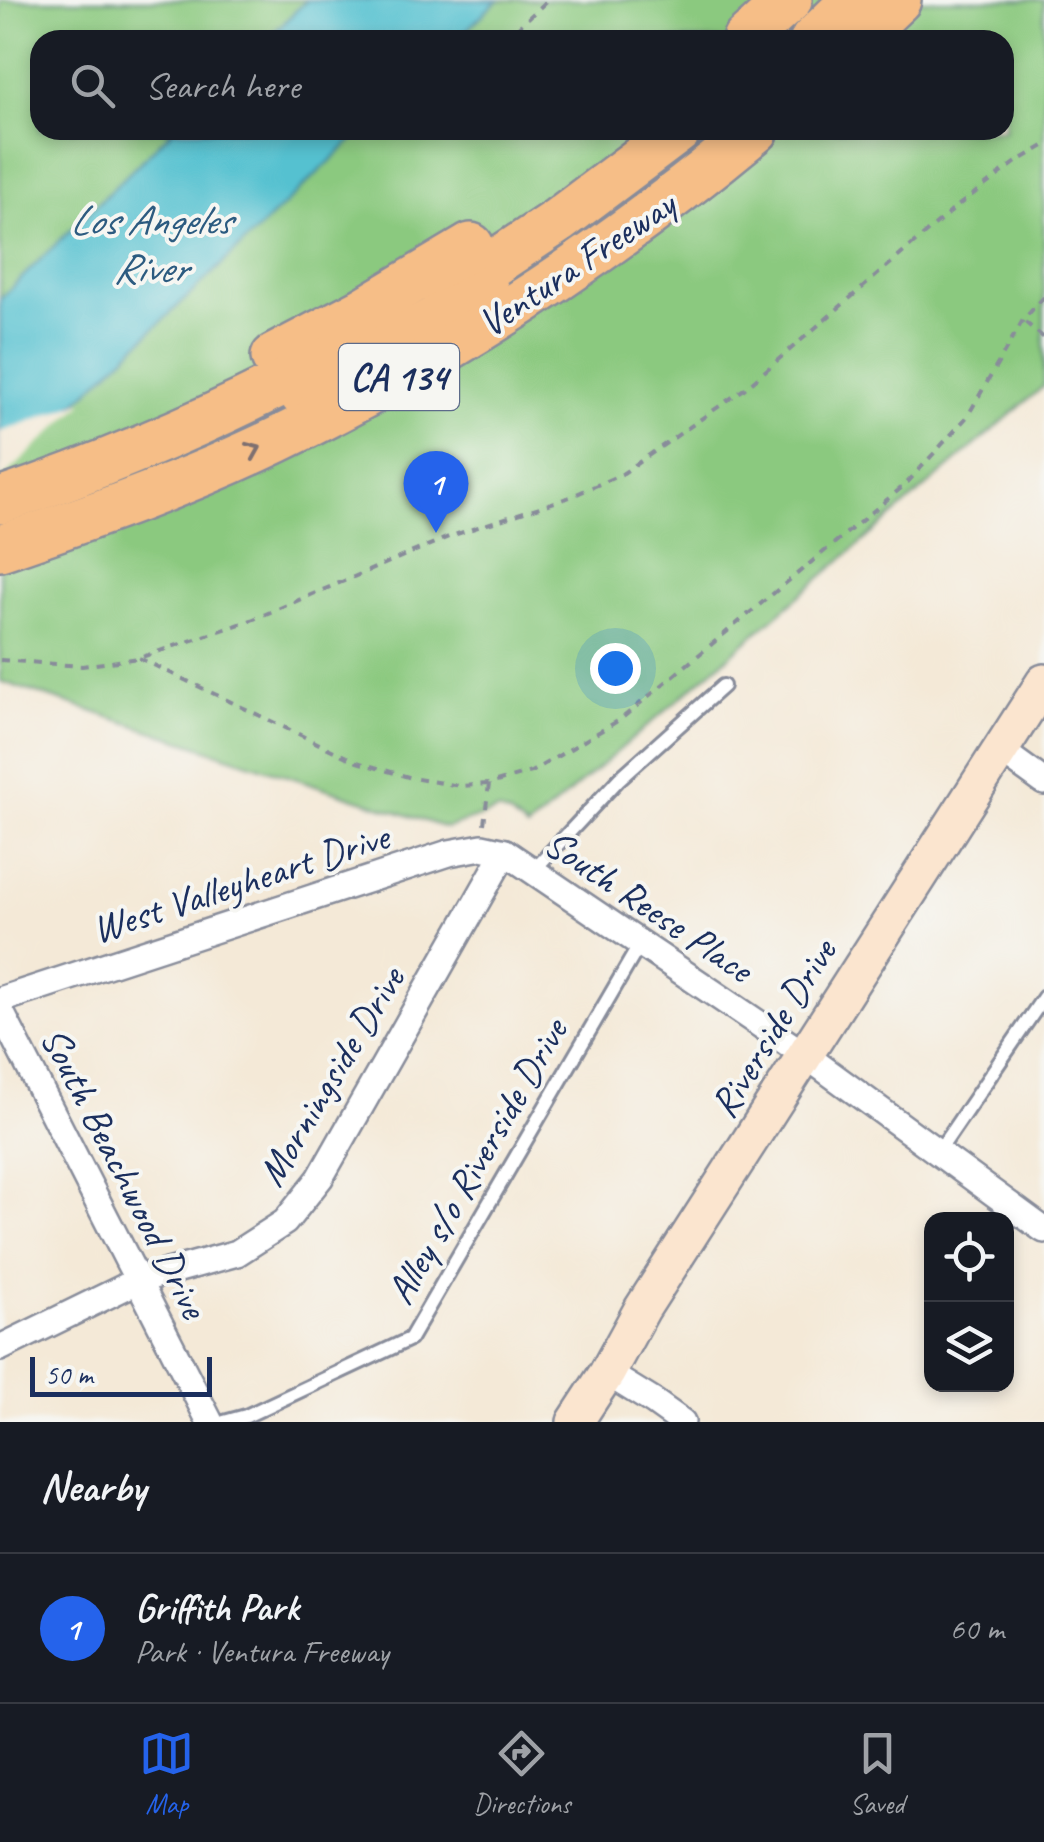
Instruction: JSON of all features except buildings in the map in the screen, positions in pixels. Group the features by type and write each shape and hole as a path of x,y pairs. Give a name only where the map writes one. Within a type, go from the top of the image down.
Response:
{"highway":[{"path":"756,30 789,0"},
{"path":"794,30 826,0"},
{"path":"823,30 854,0"},
{"path":"866,30 898,0"},
{"name":"Ventura Freeway","path":"3,497 64,447 172,404 362,311 495,230 622,140"},
{"path":"3,497 122,454 210,416 439,299 558,220 666,140"},
{"path":"3,497 156,460 294,398 480,295 658,173 699,140"},
{"name":"Ventura Freeway","path":"0,548 176,484 274,442 413,370 551,284 640,222 743,140"}],"main road":[{"name":"Riverside Drive","path":"576,1422 642,1309 1044,682"}],"street":[{"path":"1000,750 1044,782"},
{"name":"South Reese Place","path":"493,850 533,871 805,1056 1044,1230"},
{"name":"West Valleyheart Drive","path":"0,1000 449,853 493,850"},
{"name":"Morningside Drive","path":"0,1348 139,1280 237,1253 285,1222 320,1178 493,850"},
{"name":"South Beachwood Drive","path":"0,1010 210,1422"},
{"path":"607,1373 682,1422"}],"lane":[{"path":"533,871 619,779 723,686"},
{"name":"Alley s/o Riverside Drive","path":"224,1422 246,1416 410,1339 640,944"},
{"path":"938,1152 1044,997"}],"path":[{"path":"515,30 548,0"},
{"path":"0,660 82,666 139,658 248,621 452,536 570,497 622,474 744,390 960,204 1044,146"},
{"path":"139,658 356,762 460,786 489,784 532,772 621,719 906,484 967,418 1023,320 1044,296"},
{"path":"1023,320 1044,338"},
{"path":"489,784 493,850"}],"green space":[{"path":"0,0 1044,0 1044,386 527,829 498,811 446,828 0,681"}],"water":[{"path":"307,0 498,0 466,30 276,30"},
{"name":"Los Angeles River","path":"163,140 352,140 0,475 0,299"}],"pier":[{"path":"85,401 3,478 0,480 0,432"}],"place":[{"name":"Griffith Park","path":"436,533"}]}
